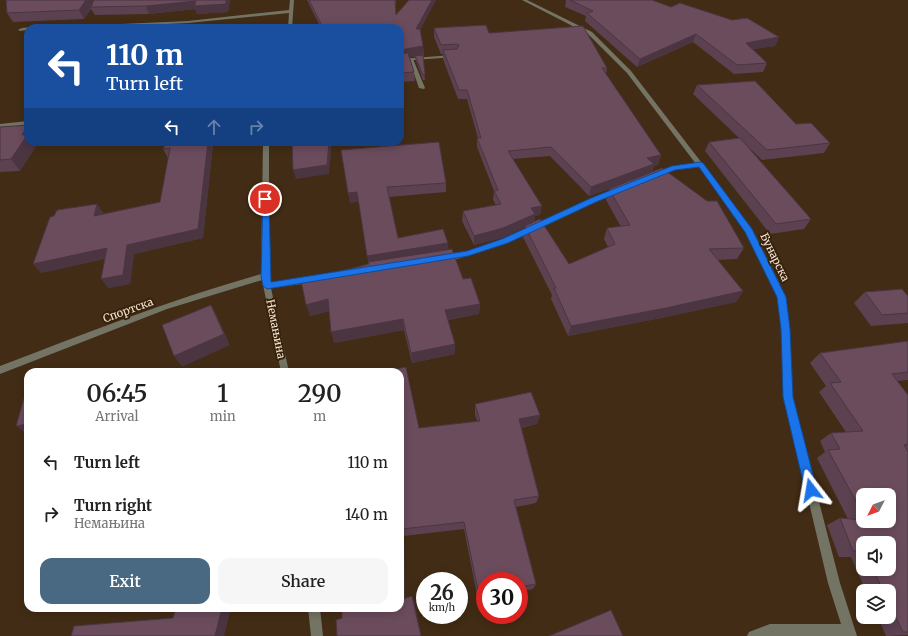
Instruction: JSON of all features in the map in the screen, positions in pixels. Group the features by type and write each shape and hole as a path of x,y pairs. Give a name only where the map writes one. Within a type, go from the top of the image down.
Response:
{"street":[{"path":"290,24 292,0"},
{"name":"Бунарска","path":"524,0 590,33 629,72 749,231 781,297 785,329 788,397 834,583 850,633"},
{"path":"143,24 188,22 292,11"},
{"path":"20,30 24,30"},
{"path":"404,60 455,55"},
{"path":"411,59 422,88"},
{"path":"0,126 24,123"},
{"name":"Немањина","path":"266,146 265,276 284,368"},
{"path":"652,176 674,168 700,165"},
{"path":"434,260 468,253 505,241 623,188"},
{"name":"Спортска","path":"0,370 195,297 265,276"},
{"path":"267,286 322,278"},
{"path":"314,612 317,636"},
{"path":"753,636 770,630 850,633"}],"building":[{"path":"6,0 86,0 79,10 7,13"},
{"path":"94,0 226,0 226,4 194,6 196,1 146,6 91,7"},
{"path":"309,0 395,0 396,15 409,0 432,0 416,29 420,29 423,46 404,49 404,24 321,24"},
{"path":"570,0 652,0 671,7 680,3 732,20 747,18 779,37 746,43 767,63 737,65 696,34 640,59 587,13 593,11"},
{"path":"486,25 489,33 583,26 607,68 602,68 661,155 647,158 654,164 591,187 551,147 508,151 542,206 531,208 535,214 503,228 474,236 463,211 501,204 494,191 498,190 477,138 481,138 467,90 459,90 443,50 457,49 459,45 441,45 434,28"},
{"path":"408,53 414,72 404,73 404,54"},
{"path":"423,55 425,74 423,75 415,56"},
{"path":"755,81 796,124 811,123 830,143 767,150 697,85"},
{"path":"24,125 24,132 22,135 24,135 24,140 11,159 0,160 0,127"},
{"path":"740,138 811,219 776,224 709,142"},
{"path":"439,142 446,183 387,187 398,238 443,229 448,243 367,256 357,192 348,193 341,150"},
{"path":"165,146 208,146 198,229 127,245 123,275 101,279 107,248 33,264 50,217 54,216 57,210 97,204 94,216 160,202 170,148 163,149"},
{"path":"292,146 329,146 327,165 293,170"},
{"path":"662,168 707,201 717,201 744,248 709,249 743,291 666,308 571,326 554,288 556,288 525,226 540,219 569,264 615,244 607,228 630,225 609,189"},
{"path":"452,249 463,279 471,278 480,304 445,310 455,344 411,353 403,319 331,332 328,299 306,305 301,281 369,264 368,262"},
{"path":"902,289 908,296 908,313 882,315 865,292"},
{"path":"211,305 224,334 174,356 162,325"},
{"path":"908,341 908,372 892,374 908,395 908,444 904,445 908,452 908,632 903,632 896,618 896,584 880,584 876,576 896,576 896,536 856,536 856,551 853,551 840,518 856,519 856,528 896,528 896,488 856,488 856,501 828,450 840,449 831,433 863,431 830,383 841,382 820,353"},
{"path":"406,367 419,428 480,421 475,404 531,392 540,415 519,419 539,496 514,500 536,584 528,585 528,572 476,572 476,580 464,522 404,529 404,368 400,368"},
{"path":"24,398 24,425 16,426"},
{"path":"412,596 416,614 416,624 418,624 421,636 337,636 336,620 342,618 342,612 404,612 404,599"},
{"path":"611,610 623,636 549,636"},
{"path":"175,612 221,612 215,636 71,636 74,626 173,618"}],"route":[{"path":"265,199 265,276 267,286 449,258 468,253 505,241 594,200 674,168 700,165 749,231 781,297 785,329 788,397 811,490"}]}
